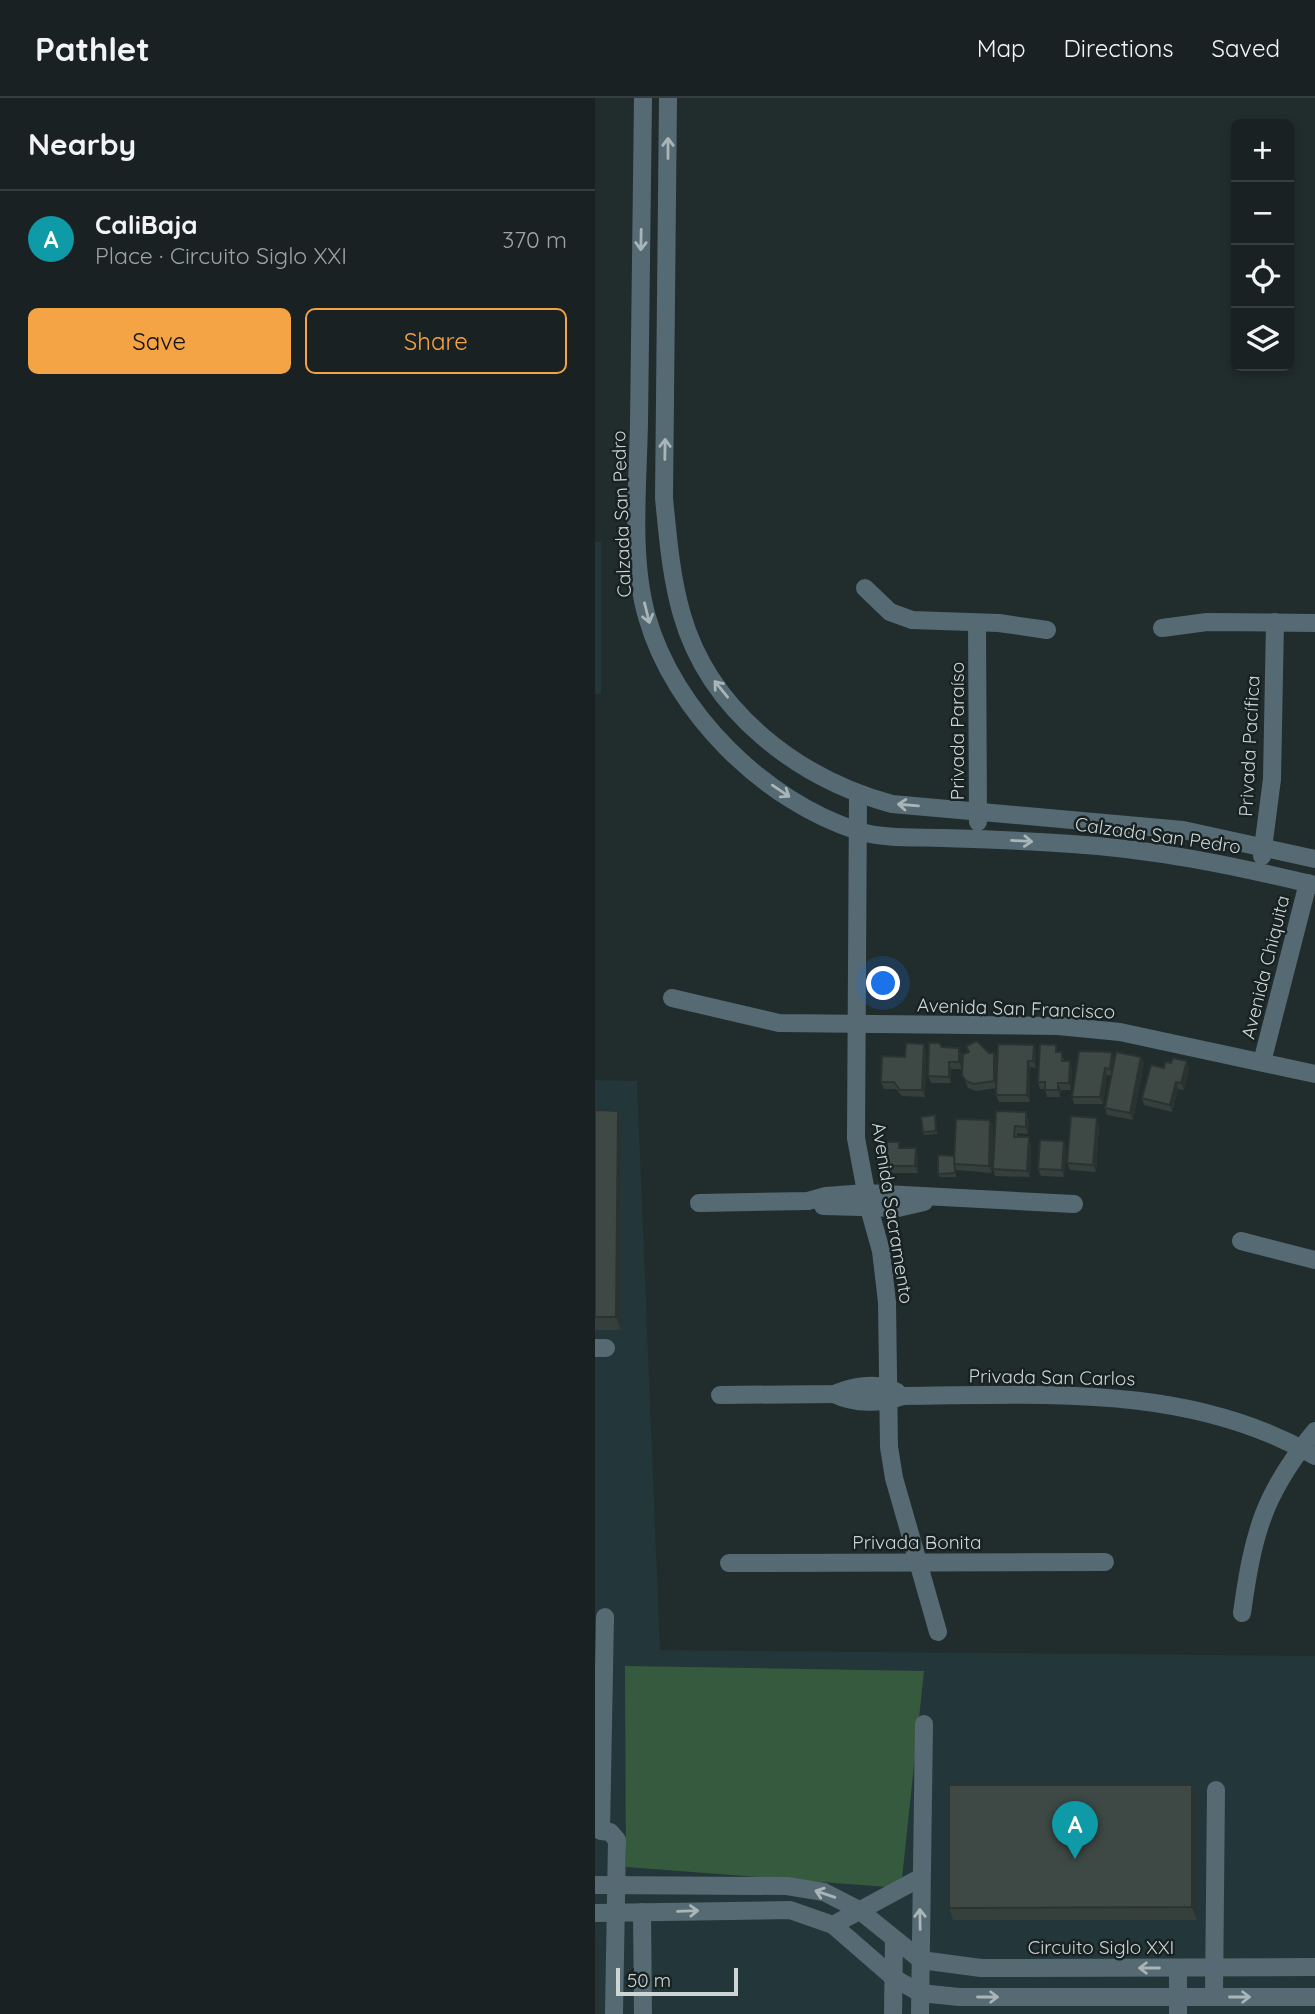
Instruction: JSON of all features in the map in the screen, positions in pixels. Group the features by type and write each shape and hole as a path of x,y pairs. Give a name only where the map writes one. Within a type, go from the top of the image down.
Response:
{"street":[{"name":"Calzada San Pedro","path":"643,98 638,498 640,582 646,615 655,640 684,696 706,726 754,773 800,803 859,831 903,837 1124,848 1261,871 1311,884"},
{"name":"Calzada San Pedro","path":"668,98 664,498 669,549 682,617 694,648 714,681 773,748 818,776 858,795 892,804 1156,827 1263,846 1315,859"},
{"path":"642,190 667,191"},
{"path":"638,498 664,498"},
{"path":"865,588 899,617 1021,624 1047,630"},
{"name":"Privada Paraíso","path":"977,622 978,839"},
{"path":"1162,628 1207,622 1315,623"},
{"name":"Privada Pacífica","path":"1261,871 1272,779 1275,622"},
{"name":"Avenida Sacramento","path":"858,795 856,1138 881,1251 887,1302 893,1395 889,1447 894,1478 938,1632"},
{"name":"Avenida Chiquita","path":"1262,1062 1311,884"},
{"name":"Avenida San Francisco","path":"672,998 779,1023 856,1026 1058,1026 1120,1032 1315,1074"},
{"path":"699,1203 808,1201 825,1206 868,1200 912,1206 930,1199 1074,1204"},
{"path":"1241,1241 1315,1260"},
{"name":"Privada San Carlos","path":"720,1395 834,1394 848,1400 893,1395 1093,1395 1139,1399 1187,1407 1247,1425 1308,1452"},
{"path":"1243,1613 1249,1558 1260,1519 1277,1482 1308,1452 1315,1432"},
{"name":"Privada Bonita","path":"729,1563 1105,1562"},
{"path":"605,1617 598,1831 610,1832 617,1840 614,2014"},
{"path":"920,2014 924,1724"},
{"path":"1214,1997 1216,1790"},
{"path":"833,1925 920,1878"},
{"name":"Circuito Siglo XXI","path":"595,1885 787,1886 824,1892 859,1910 921,1959 981,1968 1315,1967"},
{"path":"595,1913 790,1910 833,1925 894,1978 920,1993 1178,2006 1214,1997 1315,1997"},
{"path":"642,1912 643,2014"},
{"path":"893,2014 894,1940"},
{"path":"1178,1968 1178,2006"}],"shaded area":[{"path":"595,542 601,542 601,694 595,694"},
{"path":"595,1080 637,1081 660,1650 1315,1656 1315,2014 595,2014"}],"green space":[{"path":"625,1666 924,1671 901,1888 626,1867"}],"building":[{"path":"977,1041 989,1053 994,1053 994,1081 973,1084 966,1081 962,1075 963,1054 969,1052 966,1046"},
{"path":"906,1043 924,1044 922,1090 900,1090 894,1082 881,1082 882,1056 905,1057"},
{"path":"929,1043 959,1048 959,1062 949,1062 949,1077 928,1076"},
{"path":"998,1044 1034,1045 1033,1061 1028,1061 1027,1095 996,1095"},
{"path":"1040,1044 1056,1045 1056,1052 1062,1052 1062,1061 1070,1061 1069,1083 1058,1083 1058,1090 1045,1090 1045,1082 1038,1082"},
{"path":"1079,1051 1112,1052 1110,1069 1105,1068 1100,1097 1072,1097"},
{"path":"1116,1052 1141,1057 1130,1113 1105,1108"},
{"path":"1173,1058 1187,1061 1181,1083 1176,1082 1170,1105 1142,1098 1151,1065 1164,1068 1165,1062 1171,1063"},
{"path":"595,1110 618,1111 616,1317 595,1317"},
{"path":"996,1111 1026,1112 1026,1127 1015,1126 1014,1137 1029,1137 1027,1171 993,1169"},
{"path":"935,1115 936,1131 923,1132 921,1117"},
{"path":"1071,1116 1097,1118 1093,1165 1067,1163"},
{"path":"956,1119 990,1120 989,1166 954,1164"},
{"path":"1040,1140 1064,1141 1062,1170 1038,1169"},
{"path":"887,1142 899,1142 899,1148 916,1148 915,1166 886,1166"},
{"path":"938,1155 954,1156 955,1173 938,1174"},
{"path":"949,1785 1192,1785 1192,1907 949,1908"}],"place":[{"name":"CaliBaja","path":"1075,1859"}]}
